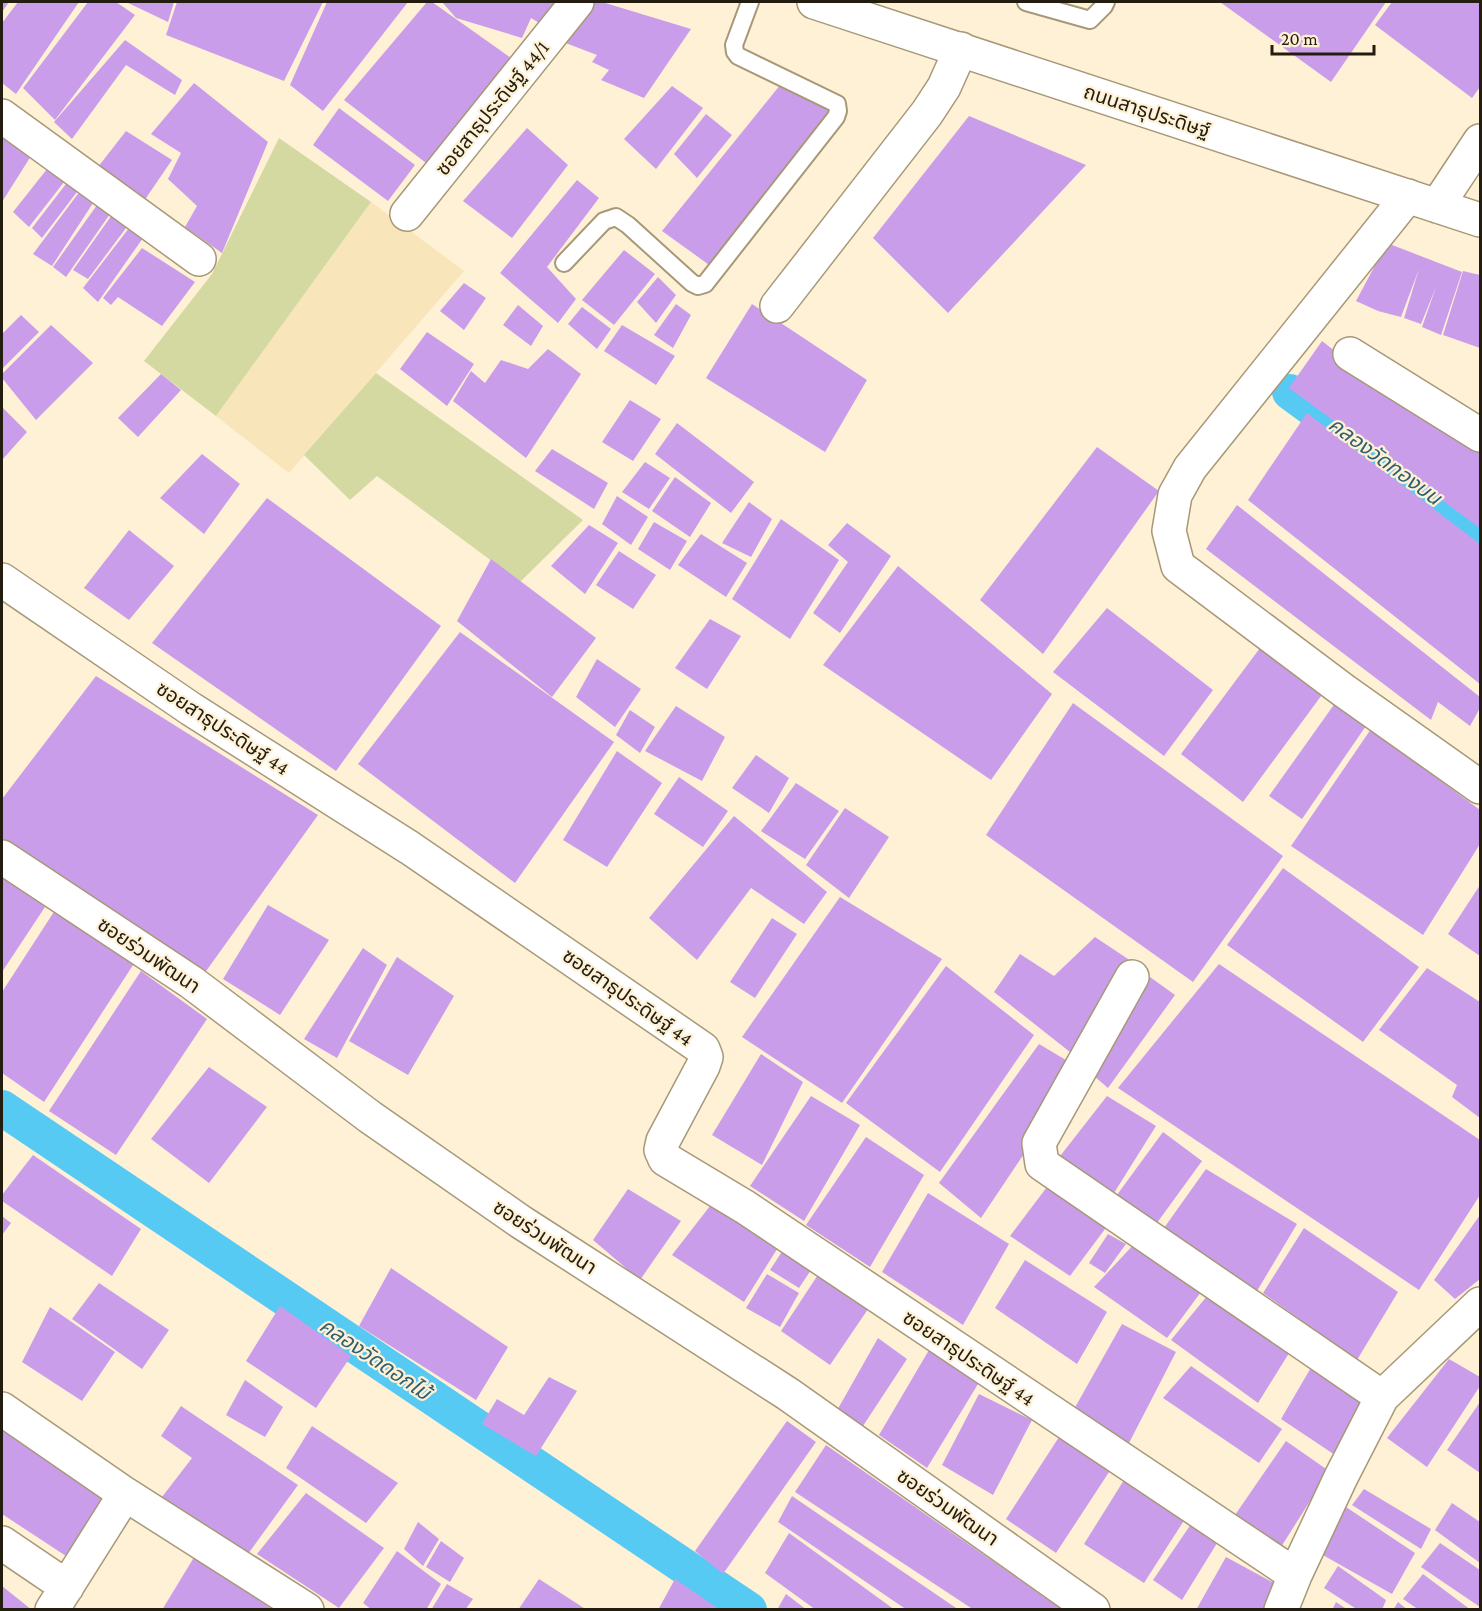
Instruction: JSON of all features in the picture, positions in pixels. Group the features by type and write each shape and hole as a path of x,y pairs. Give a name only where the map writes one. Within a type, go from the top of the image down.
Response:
{"street":[{"name":"ซอยสาธุประดิษฐ์ 44/1","path":"407,214 577,2"},
{"name":"ถนนสาธุประดิษฐ์","path":"814,2 874,11 961,49 1480,220"},
{"path":"777,306 927,113 944,87 961,49"},
{"path":"2,116 199,260"},
{"path":"1480,141 1423,201 1190,468 1175,495 1169,531 1178,566 1343,690 1480,787"},
{"path":"1350,354 1480,435"},
{"name":"ซอยสาธุประดิษฐ์ 44","path":"2,580 191,709 410,848 703,1049 706,1057 703,1066 663,1141 661,1150 665,1159 745,1207 1295,1575"},
{"name":"ซอยร่วมพัฒนา","path":"2,857 191,982 370,1117 521,1222 788,1394 1093,1610"},
{"path":"1131,977 1039,1143 1042,1164 1382,1397"},
{"path":"1281,1610 1341,1477 1382,1397 1480,1304"},
{"path":"2,1409 125,1494 307,1610"},
{"path":"2,1543 60,1598 125,1494"}],"lane":[{"path":"564,263 604,221 616,217 628,225 692,283 698,286 705,284 836,117 837,104 738,56 735,52 734,45 750,2"},
{"path":"1026,2 1090,20 1106,2"}],"shaded area":[{"path":"371,202 464,271 289,473 216,416"}],"green space":[{"path":"279,138 371,202 216,416 144,361 212,274"},
{"path":"376,373 583,520 520,582 377,476 350,500 304,455"}],"building":[{"path":"2,2 9,2 2,12"},
{"path":"18,2 79,2 16,94 2,83 2,23"},
{"path":"88,2 116,2 135,15 55,120 23,88"},
{"path":"126,2 174,2 168,22"},
{"path":"177,2 323,2 284,81 166,35"},
{"path":"327,2 408,2 323,111 290,85"},
{"path":"427,2 432,2 514,60 430,166 344,100"},
{"path":"442,2 557,2 541,24 531,18 522,38 456,18"},
{"path":"590,2 602,2 691,29 644,98 601,80 609,70 592,62 597,55 563,42"},
{"path":"1220,2 1386,2 1331,82"},
{"path":"1392,2 1480,2 1480,87 1472,98 1375,25"},
{"path":"125,40 182,80 175,95 126,65 72,139 54,122"},
{"path":"785,79 838,111 712,267 662,231"},
{"path":"194,83 268,142 222,253 185,227 197,206 168,179 181,153 151,134"},
{"path":"672,86 703,108 656,169 624,139"},
{"path":"339,108 415,165 388,201 313,145"},
{"path":"706,114 732,135 697,178 674,154"},
{"path":"969,116 1086,165 948,313 873,238"},
{"path":"527,128 568,165 512,238 463,201"},
{"path":"126,131 172,160 144,201 98,167"},
{"path":"4,136 31,156 2,202 2,140"},
{"path":"51,164 68,177 29,227 13,212"},
{"path":"69,180 80,188 42,238 32,228"},
{"path":"577,180 599,198 547,267 576,299 558,323 500,273"},
{"path":"80,191 95,200 52,266 33,254"},
{"path":"97,205 110,214 66,277 53,267"},
{"path":"114,212 129,224 88,279 73,270"},
{"path":"129,228 143,238 98,302 83,288"},
{"path":"1387,243 1462,272 1441,335 1422,327 1436,287 1421,324 1404,318 1419,269 1401,317 1378,311 1356,301"},
{"path":"142,248 195,282 162,326 118,297 111,305 103,298"},
{"path":"624,250 655,274 614,325 582,300"},
{"path":"1463,271 1480,275 1480,348 1443,335"},
{"path":"658,277 676,295 656,323 637,302"},
{"path":"464,283 486,298 464,330 440,311"},
{"path":"676,304 691,315 673,348 654,335"},
{"path":"752,304 867,380 825,452 706,378"},
{"path":"518,305 543,326 531,346 503,325"},
{"path":"582,307 611,329 597,349 568,324"},
{"path":"21,315 39,332 2,369 2,334"},
{"path":"51,325 93,363 36,420 2,378 2,374"},
{"path":"622,325 675,356 656,385 604,351"},
{"path":"427,332 474,364 447,406 400,369"},
{"path":"1322,341 1349,362 1480,451 1480,528 1289,388"},
{"path":"548,349 581,374 526,458 453,401 471,371 485,383 501,360 528,369"},
{"path":"161,374 181,390 138,437 118,418"},
{"path":"630,400 661,419 633,461 602,442"},
{"path":"2,407 27,432 2,460"},
{"path":"1307,413 1480,544 1480,684 1248,500"},
{"path":"677,423 754,482 731,513 655,454"},
{"path":"1097,447 1159,491 1043,654 980,600"},
{"path":"552,449 608,483 594,509 535,471"},
{"path":"202,454 240,484 204,534 160,498"},
{"path":"645,462 670,478 649,509 622,492"},
{"path":"675,477 711,503 690,537 652,511"},
{"path":"617,496 648,517 631,545 602,524"},
{"path":"267,498 441,626 336,771 152,643"},
{"path":"749,502 772,519 751,557 722,543"},
{"path":"1237,505 1480,697 1480,708 1470,726 1438,702 1431,720 1206,549"},
{"path":"781,519 839,560 790,639 732,599"},
{"path":"654,522 687,541 670,570 638,549"},
{"path":"847,523 891,556 840,633 813,613 848,562 828,545"},
{"path":"589,525 618,543 585,594 551,566"},
{"path":"129,530 174,566 129,620 84,588"},
{"path":"701,534 747,563 726,597 678,565"},
{"path":"619,551 656,575 633,609 596,585"},
{"path":"491,559 596,638 552,697 457,621"},
{"path":"898,566 1052,694 991,780 823,665"},
{"path":"1107,608 1213,690 1164,756 1053,672"},
{"path":"710,619 741,636 707,689 675,668"},
{"path":"460,632 614,742 515,883 358,764"},
{"path":"1260,648 1324,692 1243,802 1181,754"},
{"path":"597,659 641,689 615,727 576,697"},
{"path":"96,676 318,815 204,974 2,838 2,799"},
{"path":"1338,699 1368,723 1302,819 1269,796"},
{"path":"1073,703 1283,856 1193,982 986,835"},
{"path":"676,706 725,737 702,781 645,751"},
{"path":"630,710 655,727 640,753 616,735"},
{"path":"1371,729 1480,810 1480,844 1423,935 1291,846"},
{"path":"617,751 662,783 607,867 563,840"},
{"path":"756,755 789,778 769,813 732,788"},
{"path":"679,777 728,811 703,847 654,814"},
{"path":"796,783 839,811 805,859 761,831"},
{"path":"845,808 889,837 849,898 806,865"},
{"path":"734,816 827,892 804,924 751,888 697,960 649,918"},
{"path":"1283,868 1419,967 1363,1042 1227,945"},
{"path":"2,873 45,907 2,972"},
{"path":"1480,885 1480,956 1448,934"},
{"path":"840,897 942,959 842,1103 742,1037"},
{"path":"59,904 137,959 44,1102 2,1073 2,992"},
{"path":"268,905 329,940 280,1015 223,979"},
{"path":"772,918 797,934 755,998 730,982"},
{"path":"1095,937 1134,963 1075,1056 994,992 1020,954 1054,976"},
{"path":"363,948 387,965 337,1058 304,1039"},
{"path":"397,957 454,996 408,1075 349,1041"},
{"path":"1219,964 1480,1140 1480,1195 1419,1290 1118,1088"},
{"path":"946,966 1034,1035 940,1172 846,1103"},
{"path":"1427,968 1480,1002 1480,1118 1452,1097 1457,1085 1379,1030"},
{"path":"141,971 207,1019 116,1155 49,1111"},
{"path":"1150,977 1175,995 1108,1088 1088,1071"},
{"path":"1039,1044 1081,1069 981,1218 939,1183"},
{"path":"761,1054 803,1082 762,1165 712,1135"},
{"path":"209,1067 267,1107 209,1183 151,1139"},
{"path":"811,1096 860,1125 804,1221 750,1186"},
{"path":"1107,1096 1156,1126 1114,1193 1057,1160"},
{"path":"1163,1132 1202,1161 1154,1227 1114,1199"},
{"path":"866,1137 924,1175 870,1267 806,1225"},
{"path":"33,1155 141,1229 112,1276 2,1201 2,1195"},
{"path":"1206,1169 1297,1224 1257,1291 1164,1228"},
{"path":"1050,1183 1108,1225 1070,1276 1010,1236"},
{"path":"628,1189 681,1221 640,1280 593,1240"},
{"path":"928,1193 1009,1244 963,1325 882,1272"},
{"path":"710,1206 779,1246 744,1302 672,1255"},
{"path":"1480,1215 1480,1279 1455,1299 1434,1280"},
{"path":"2,1216 11,1223 2,1235"},
{"path":"1304,1228 1398,1292 1357,1360 1263,1293"},
{"path":"1108,1234 1126,1244 1105,1273 1089,1263"},
{"path":"1136,1242 1201,1292 1167,1338 1094,1287"},
{"path":"785,1247 815,1264 799,1288 770,1270"},
{"path":"831,1255 881,1290 830,1365 781,1331"},
{"path":"1025,1260 1107,1312 1077,1364 995,1308"},
{"path":"391,1268 508,1347 476,1400 359,1326"},
{"path":"767,1274 799,1293 780,1327 746,1308"},
{"path":"99,1283 169,1330 142,1369 72,1319"},
{"path":"1212,1290 1294,1345 1258,1403 1171,1340"},
{"path":"280,1306 351,1356 316,1408 246,1361"},
{"path":"50,1307 115,1352 82,1401 22,1362"},
{"path":"1122,1324 1176,1352 1129,1443 1073,1411"},
{"path":"878,1338 907,1359 859,1432 835,1414"},
{"path":"929,1350 978,1384 927,1468 879,1435"},
{"path":"1316,1359 1371,1396 1338,1457 1281,1419"},
{"path":"1449,1359 1480,1377 1480,1386 1427,1467 1387,1438"},
{"path":"1191,1366 1282,1429 1259,1463 1163,1398"},
{"path":"549,1377 577,1391 536,1456 482,1424 497,1399 524,1415"},
{"path":"245,1380 283,1407 265,1437 226,1415"},
{"path":"979,1394 1032,1420 993,1495 942,1465"},
{"path":"1480,1402 1480,1473 1447,1450"},
{"path":"181,1406 298,1485 248,1554 162,1497 192,1458 161,1436"},
{"path":"787,1421 816,1442 723,1574 695,1551"},
{"path":"312,1426 398,1483 366,1523 286,1468"},
{"path":"2,1427 102,1499 66,1556 2,1514"},
{"path":"1061,1434 1113,1466 1056,1553 1006,1519"},
{"path":"1286,1441 1329,1471 1281,1547 1235,1515"},
{"path":"826,1445 1063,1610 974,1610 795,1492"},
{"path":"1139,1456 1201,1494 1144,1583 1084,1544"},
{"path":"1364,1489 1431,1529 1421,1549 1352,1505"},
{"path":"306,1493 384,1548 339,1608 257,1554"},
{"path":"792,1496 959,1610 907,1610 778,1522"},
{"path":"1452,1503 1480,1522 1480,1563 1435,1530"},
{"path":"1204,1505 1230,1522 1182,1600 1153,1580"},
{"path":"1346,1507 1415,1553 1392,1594 1321,1554"},
{"path":"418,1522 439,1539 423,1566 404,1549"},
{"path":"789,1533 895,1610 816,1610 765,1573"},
{"path":"441,1541 464,1558 450,1582 426,1567"},
{"path":"1440,1543 1480,1570 1480,1607 1421,1567"},
{"path":"397,1551 441,1584 426,1610 372,1610 363,1603"},
{"path":"196,1554 273,1610 162,1610"},
{"path":"1226,1557 1274,1583 1265,1610 1196,1610"},
{"path":"1338,1566 1386,1600 1382,1610 1358,1610 1324,1588"},
{"path":"1423,1574 1471,1610 1419,1610 1403,1599"},
{"path":"539,1579 587,1610 518,1610"},
{"path":"675,1579 720,1610 658,1610"},
{"path":"447,1584 473,1599 465,1610 431,1610"},
{"path":"2,1586 32,1610 2,1610"},
{"path":"786,1594 807,1610 777,1610"},
{"path":"1336,1602 1348,1610 1332,1610"},
{"path":"1398,1602 1408,1610 1393,1610"}],"waterway":[{"name":"คลองวัดทองบน","path":"1290,392 1480,531"},
{"name":"คลองวัดดอกไม้","path":"2,1108 749,1610"}]}
